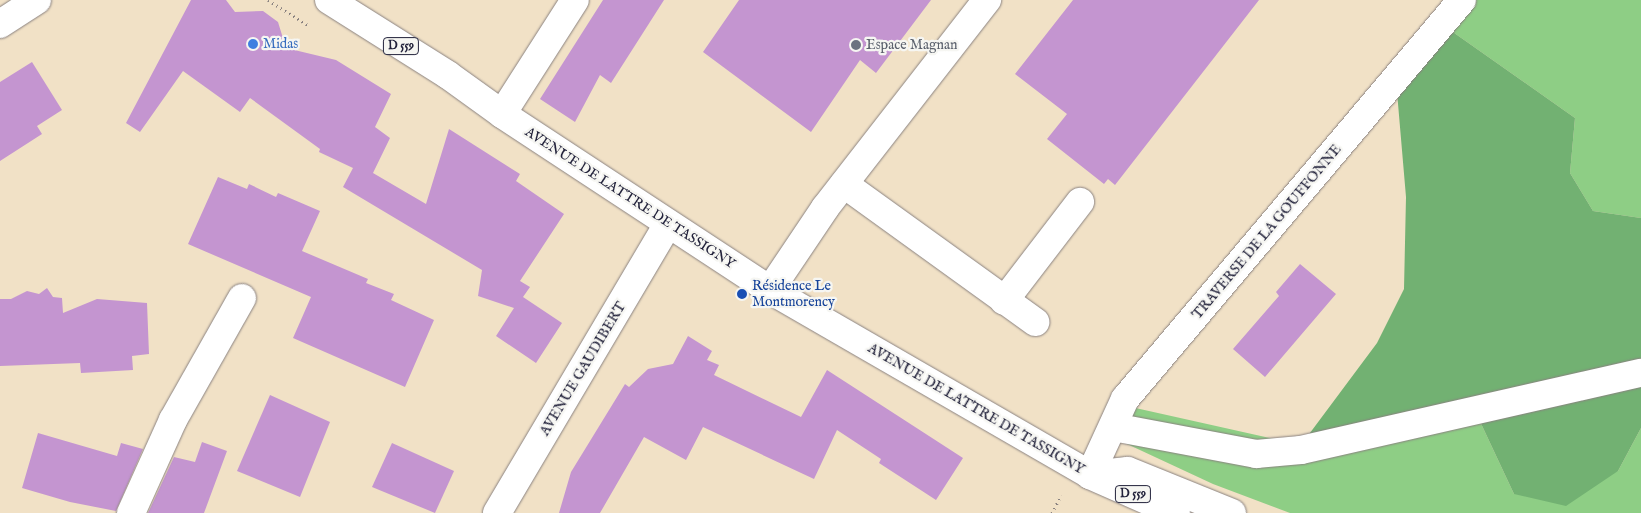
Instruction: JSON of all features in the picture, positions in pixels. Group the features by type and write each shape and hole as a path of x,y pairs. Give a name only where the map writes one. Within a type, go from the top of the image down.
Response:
{"main road":[{"path":"0,24 37,0"},
{"name":"AVENUE DE LATTRE DE TASSIGNY","path":"329,0 352,7 502,114 770,290 1090,475 1176,513"},
{"path":"502,114 575,0"},
{"path":"770,290 844,184 986,0"},
{"name":"TRAVERSE DE LA GOUFFONNE","path":"1090,475 1125,399 1172,347 1462,0"},
{"path":"844,184 1035,322"},
{"path":"1004,301 1080,202"},
{"name":"AVENUE GAUDIBERT","path":"497,513 668,224"},
{"path":"131,513 173,420 242,298"},
{"path":"1113,427 1256,454 1301,450 1641,373"},
{"path":"1090,475 1128,472 1232,513"}],"path":[{"path":"1052,513 1061,495"}],"green space":[{"path":"1474,0 1641,0 1641,218 1593,211 1570,173 1575,118 1450,30"},
{"path":"1450,30 1575,118 1570,173 1593,211 1641,218 1641,428 1618,471 1566,506 1514,494 1469,398 1301,445 1377,343 1404,289 1406,197 1397,92"},
{"path":"1469,398 1514,494 1618,471 1641,428 1641,513 1290,513 1213,484 1127,444 1124,437 1131,407 1301,445"}],"building":[{"path":"191,0 226,0 235,12 263,11 278,22 286,48 336,60 391,94 375,127 390,138 373,173 426,204 449,129 520,174 516,181 564,214 520,281 530,287 523,297 562,323 536,363 496,336 514,308 478,296 482,270 343,187 353,168 319,152 320,149 250,98 240,112 183,71 140,132 126,123"},
{"path":"603,0 664,0 611,83 600,75 575,122 540,99"},
{"path":"739,0 931,0 876,73 860,60 811,132 703,52"},
{"path":"1073,0 1259,0 1115,185 1108,179 1104,184 1047,139 1067,114 1015,74"},
{"path":"32,62 62,110 37,126 42,134 0,161 0,82"},
{"path":"218,177 247,189 249,184 276,197 278,193 320,211 302,251 368,279 366,283 394,294 391,300 434,320 405,387 293,338 311,297 188,244"},
{"path":"1300,264 1336,294 1265,377 1233,349 1279,296 1276,292"},
{"path":"47,288 53,297 62,298 63,313 97,299 147,303 149,354 132,356 133,370 81,373 80,363 0,366 0,299 11,299 27,291 39,294"},
{"path":"688,336 712,351 707,360 719,365 714,375 801,417 827,370 963,458 936,500 879,463 881,459 837,430 814,479 703,427 686,460 644,437 600,513 559,513 571,472 625,384 629,387 648,369 673,364"},
{"path":"270,395 330,422 300,497 237,471"},
{"path":"38,433 117,456 121,443 143,449 116,511 70,502 22,488"},
{"path":"202,442 227,451 204,513 148,513 174,457 195,462"},
{"path":"392,443 454,471 435,513 372,487"}],"place":[{"name":"Midas","path":"253,44"},
{"name":"Espace Magnan","path":"856,45"},
{"name":"Résidence Le Montmorency","path":"742,294"}]}
